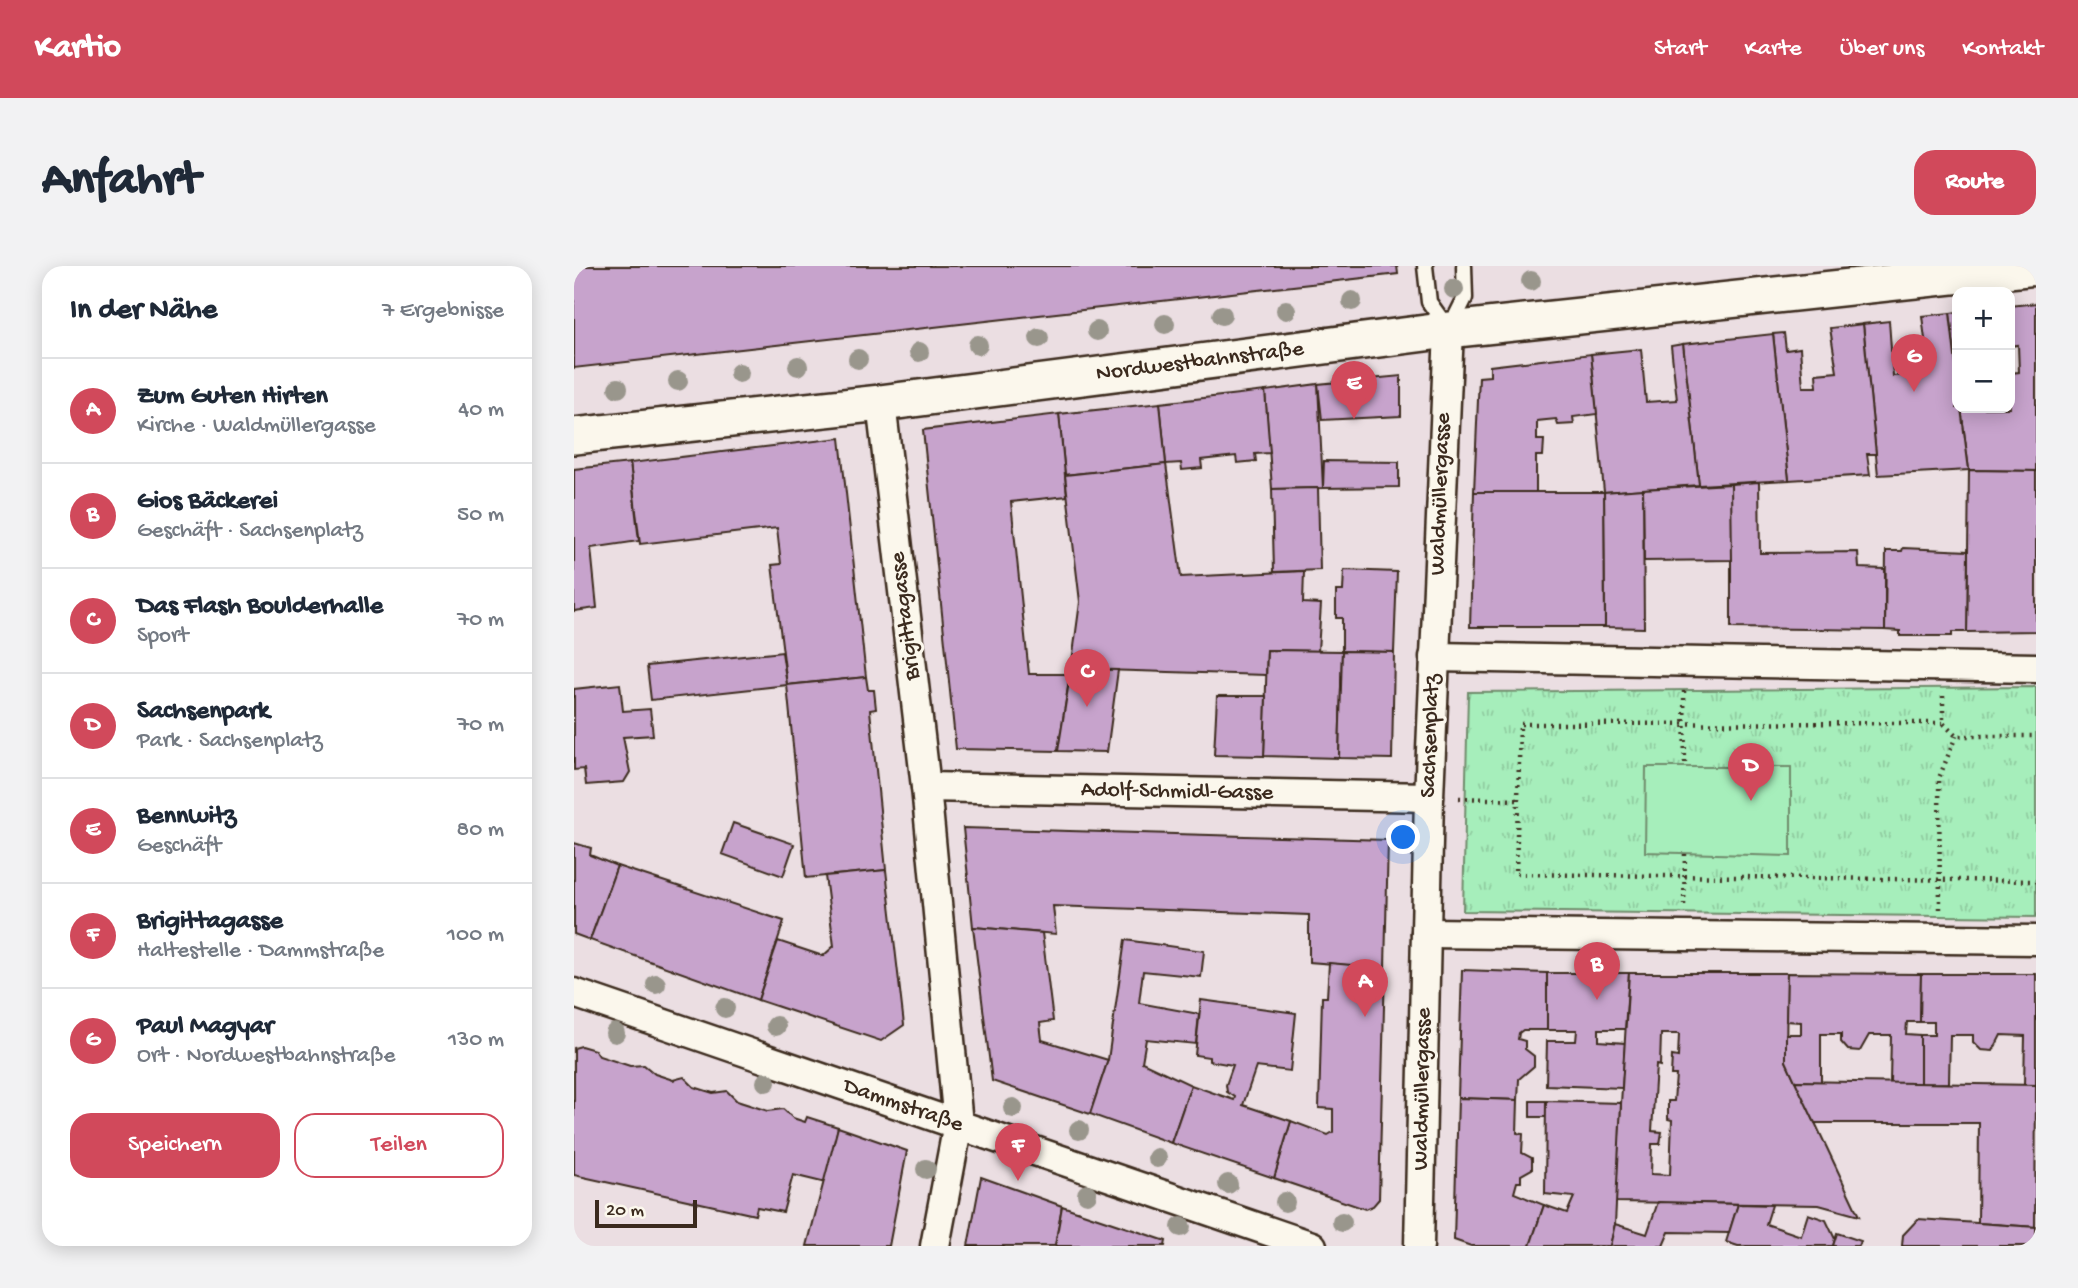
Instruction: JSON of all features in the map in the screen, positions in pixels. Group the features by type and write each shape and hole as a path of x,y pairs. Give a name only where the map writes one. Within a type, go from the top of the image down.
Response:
{"street":[{"name":"Nordwestbahnstraße","path":"574,436 881,403 1448,330 2036,267"},
{"name":"Waldmüllergasse","path":"1434,657 1448,330"},
{"name":"Brigittagasse","path":"881,403 926,787 958,1124 935,1246"},
{"name":"Sachsenplatz","path":"1426,933 1434,657 2036,668"},
{"name":"Adolf-Schmidl-Gasse","path":"926,787 1429,797"},
{"name":"Waldmüllergasse","path":"1419,1246 1426,933"},
{"path":"1426,933 2036,940"},
{"name":"Dammstraße","path":"574,993 1312,1246"}],"lane":[{"path":"1425,266 1429,302 1448,330 1465,298 1464,266"}],"path":[{"path":"1684,662 1685,767"},
{"path":"1943,666 1943,723 1956,736 2036,736"},
{"path":"1943,723 1520,724 1516,874 2036,881"},
{"path":"1940,939 1939,778 1956,736"},
{"path":"1429,797 1518,800"},
{"path":"1683,936 1685,853"}],"green space":[{"path":"2036,687 2036,917 1463,911 1468,692"},
{"path":"1646,767 1791,767 1791,856 1645,852"}],"building":[{"path":"574,266 1397,266 1398,274 574,368"},
{"path":"2036,303 2036,471 1969,470 1962,413 2015,413 2015,372 2019,372 2018,345 2015,345 2015,305"},
{"path":"1950,313 1952,413 1962,413 1969,470 1878,475 1863,324 1889,321 1893,376 1907,375 1919,370 1918,357 1927,355 1922,316"},
{"path":"1863,324 1876,454 1867,454 1870,475 1789,480 1773,334 1784,333 1786,350 1800,348 1803,387 1817,387 1816,374 1837,372 1830,328"},
{"path":"1773,334 1789,480 1699,485 1683,344"},
{"path":"1683,344 1699,485 1604,492 1591,354 1641,349 1646,402 1677,400 1671,346"},
{"path":"1591,354 1597,414 1573,417 1574,424 1558,425 1556,419 1537,421 1537,440 1544,440 1543,456 1536,456 1536,493 1474,492 1479,377 1490,376 1490,366"},
{"path":"1401,376 1401,416 1322,420 1318,384"},
{"path":"1318,384 1323,488 1272,489 1265,391"},
{"path":"1265,391 1270,453 1255,454 1256,461 1237,463 1236,456 1201,460 1202,468 1182,470 1181,463 1166,464 1160,403"},
{"path":"1160,403 1166,464 1065,475 1059,414"},
{"path":"1059,414 1067,496 1011,502 1029,674 1070,674 1058,751 956,749 923,430"},
{"path":"840,438 866,677 787,685 772,565 781,564 777,528 640,544 630,463"},
{"path":"1324,461 1399,462 1399,487 1323,488"},
{"path":"630,463 639,541 591,548 597,608 574,611 574,469"},
{"path":"1166,464 1181,577 1304,571 1303,603 1321,604 1318,651 1267,650 1266,675 1071,669 1080,602 1065,475"},
{"path":"1969,470 2036,471 2036,631 1967,632"},
{"path":"1759,482 1760,553 1858,552 1859,568 1885,569 1885,630 1731,628 1731,484"},
{"path":"1731,484 1732,560 1644,561 1643,489"},
{"path":"1318,488 1320,570 1274,572 1272,489"},
{"path":"1643,489 1644,628 1605,627 1604,492"},
{"path":"1474,492 1604,492 1605,627 1470,627"},
{"path":"1903,548 1968,551 1967,632 1952,632 1952,636 1900,636 1900,631 1885,630 1886,551 1902,551"},
{"path":"1344,570 1397,572 1394,652 1342,651 1342,618 1336,618 1336,591 1343,591"},
{"path":"1267,650 1342,651 1339,758 1264,756"},
{"path":"1342,651 1394,652 1392,759 1339,758"},
{"path":"782,652 787,685 651,700 647,666"},
{"path":"1071,669 1118,670 1107,752 1058,751"},
{"path":"866,677 868,690 874,690 876,709 870,710 886,870 806,878 787,685"},
{"path":"620,684 623,711 650,709 653,735 623,737 630,772 624,782 586,785 584,769 574,770 574,689"},
{"path":"1217,696 1266,696 1264,756 1214,755"},
{"path":"733,823 794,844 783,876 722,854"},
{"path":"963,828 1388,840 1385,968 1309,962 1309,915 1053,906 1056,934 973,927"},
{"path":"574,843 591,848 590,855 617,866 590,940 574,934"},
{"path":"617,866 784,921 758,1000 590,940"},
{"path":"886,870 904,1025 881,1041 758,1000 778,941 823,956 834,946 825,876"},
{"path":"973,927 1042,933 1053,1021 1040,1023 1042,1040 1108,1060 1090,1114 992,1081"},
{"path":"1125,940 1204,951 1201,977 1143,971 1139,1003 1199,1014 1196,1044 1146,1039 1142,1062 1191,1085 1171,1143 1090,1114 1108,1060"},
{"path":"1329,963 1385,968 1379,1199 1373,1206 1365,1209 1274,1178 1291,1121 1328,1135 1333,1132 1333,1109 1319,1108 1322,997 1327,997"},
{"path":"1462,970 1547,973 1547,1030 1523,1030 1519,1033 1518,1039 1525,1041 1525,1049 1534,1056 1534,1066 1519,1079 1518,1100 1458,1098"},
{"path":"1547,973 1629,973 1625,1029 1599,1029 1599,1041 1625,1043 1622,1088 1546,1085 1547,1041 1576,1041 1577,1030 1547,1030"},
{"path":"1629,973 1787,973 1786,1061 1859,1216 1819,1205 1615,1202","holes":["1661,1034 1679,1034 1678,1057 1672,1056 1671,1075 1676,1075 1674,1101 1668,1101 1668,1119 1672,1120 1670,1175 1651,1174 1652,1144 1660,1144 1662,1132 1652,1131 1656,1065 1660,1066"]},
{"path":"1787,973 1921,974 1920,1022 1907,1022 1906,1034 1920,1035 1920,1084 1890,1083 1891,1035 1869,1035 1860,1051 1848,1050 1841,1042 1841,1034 1821,1034 1821,1082 1795,1081 1786,1061 1786,1034 1801,1034 1801,1022 1786,1021"},
{"path":"1921,974 2036,974 2036,1085 2024,1085 2025,1036 2001,1035 1993,1051 1981,1050 1973,1042 1973,1035 1950,1035 1949,1083 1920,1084 1920,1035 1934,1035 1934,1022 1920,1022"},
{"path":"1201,1000 1296,1013 1290,1071 1256,1067 1243,1105 1291,1121 1274,1178 1171,1143 1191,1085 1234,1100 1235,1097 1227,1092 1226,1085 1233,1065 1209,1061 1209,1057 1195,1055"},
{"path":"581,1046 595,1050 599,1056 630,1066 644,1065 655,1074 673,1080 684,1077 694,1087 713,1093 727,1091 737,1101 768,1111 783,1109 793,1118 805,1122 807,1117 838,1127 826,1183 793,1175 783,1212 757,1207 755,1215 574,1175 574,1048"},
{"path":"1795,1081 2036,1085 2035,1227 1978,1223 1979,1123 1815,1123"},
{"path":"1458,1098 1518,1100 1517,1133 1523,1134 1522,1153 1532,1158 1532,1169 1521,1175 1521,1182 1517,1182 1514,1193 1544,1205 1530,1246 1471,1246 1454,1240"},
{"path":"1530,1101 1546,1101 1546,1117 1530,1117"},
{"path":"1546,1101 1621,1103 1615,1224 1610,1246 1530,1246 1544,1205 1567,1213 1574,1197 1545,1194"},
{"path":"838,1127 907,1151 889,1246 807,1246"},
{"path":"981,1177 1062,1206 1055,1246 968,1246"},
{"path":"1658,1202 1738,1204 1729,1233 1669,1232 1663,1246 1610,1246 1615,1224 1647,1234"},
{"path":"1738,1204 1772,1205 1766,1224 1801,1236 1808,1214 1826,1220 1835,1239 1833,1246 1738,1246 1726,1242"},
{"path":"1062,1206 1166,1241 1165,1246 1055,1246"},
{"path":"1918,1219 2036,1227 2036,1246 1902,1246 1903,1235"},
{"path":"1837,1233 1861,1241 1859,1246 1833,1246"}],"place":[{"name":"Paul Magyar","path":"1914,392"},
{"name":"Bennwitz","path":"1354,419"},
{"name":"Das Flash Boulderhalle","path":"1087,707"},
{"name":"Sachsenpark","path":"1751,801"},
{"name":"Gios Bäckerei","path":"1597,1000"},
{"name":"Zum Guten Hirten","path":"1365,1017"},
{"name":"Brigittagasse","path":"1018,1181"}]}
